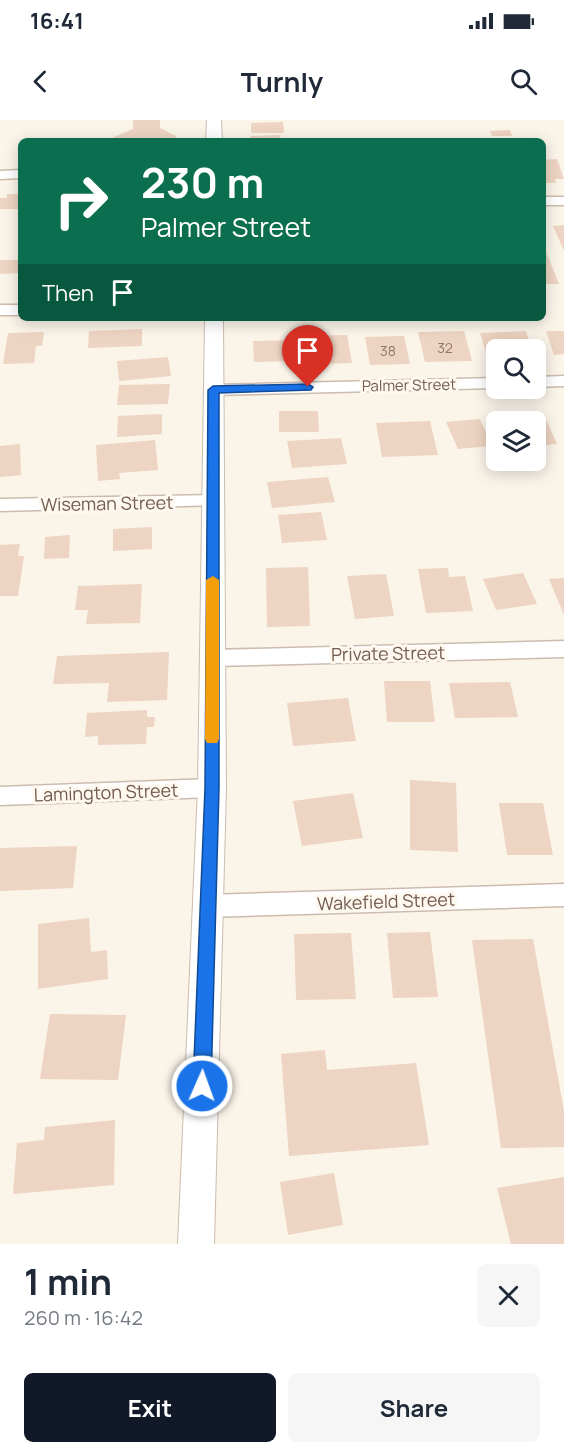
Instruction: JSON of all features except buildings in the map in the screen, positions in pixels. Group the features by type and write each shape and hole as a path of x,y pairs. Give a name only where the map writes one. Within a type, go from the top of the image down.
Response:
{"street":[{"path":"214,120 214,138"},
{"path":"0,175 18,174"},
{"path":"546,201 564,201"},
{"path":"0,310 18,310"},
{"path":"196,1244 212,788 214,321"},
{"path":"546,382 564,381"},
{"name":"Palmer Street","path":"213,390 486,383"},
{"name":"Wiseman Street","path":"0,505 213,501"},
{"name":"Private Street","path":"212,658 564,649"},
{"name":"Lamington Street","path":"0,796 212,788"},
{"name":"Wakefield Street","path":"209,906 564,895"}],"slow traffic":[{"path":"212,739 213,580"}],"route":[{"path":"202,1086 212,788 213,390 308,387"}]}
